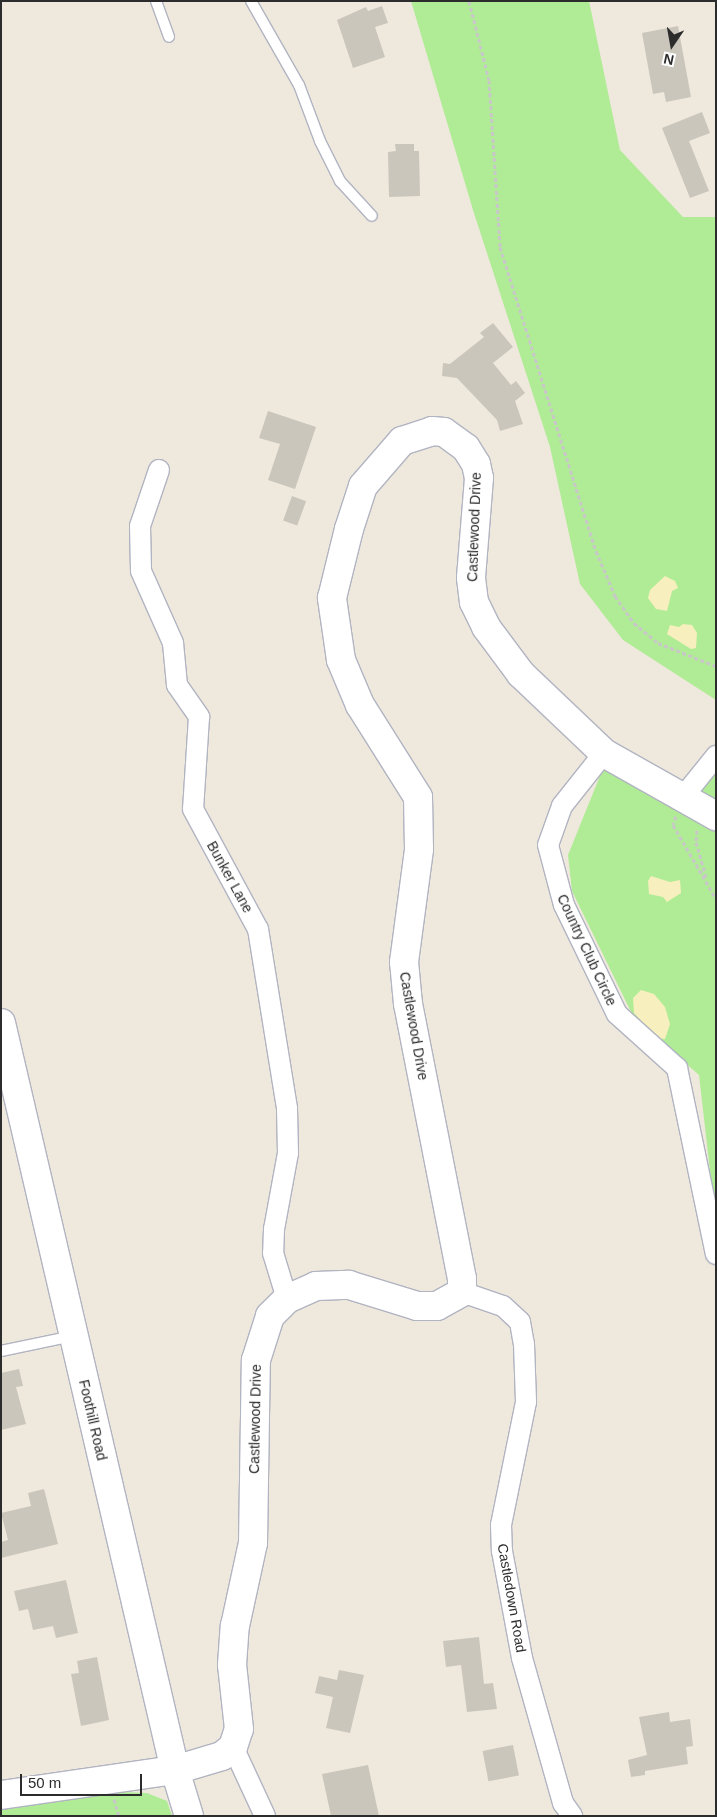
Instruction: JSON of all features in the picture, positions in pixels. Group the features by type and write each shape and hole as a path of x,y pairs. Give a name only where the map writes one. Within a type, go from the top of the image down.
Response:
{"street":[{"name":"Castlewood Drive","path":"233,1747 239,1729 232,1665 235,1626 253,1543 256,1360 270,1316 287,1298 316,1286 332,1284 349,1285 417,1306 437,1306 462,1292 462,1279 410,1013 404,962 419,849 418,797 360,705 342,660 332,598 349,529 363,486 402,441 432,431 450,436 466,448 476,464 479,478 471,578 474,602 486,627 521,674 604,753 694,806"},
{"name":"Bunker Lane","path":"159,470 140,526 141,570 172,643 177,684 199,718 193,809 258,929 287,1109 288,1153 274,1229 273,1253 287,1298"},
{"name":"Country Club Circle","path":"604,753 562,806 548,845 564,905 617,1014 677,1068 716,1254"},
{"path":"694,806 716,756"},
{"name":"Foothill Road","path":"1,1022 175,1770 189,1816"},
{"name":"Castledown Road","path":"462,1292 503,1306 520,1322 524,1344 526,1402 501,1525 502,1551 522,1658 563,1803 572,1816"},
{"path":"1,1795 175,1770 222,1756 233,1747 265,1816"}],"lane":[{"path":"156,1 170,37"},
{"path":"251,1 299,85 320,141 340,181 372,216"},
{"path":"1,1351 74,1335"}],"path":[{"path":"469,1 489,80 500,247 596,551 615,596 634,623 658,642 716,666"},
{"path":"707,883 696,842 698,820 694,806 674,825 716,899"}],"green space":[{"path":"411,1 589,1 620,150 683,217 716,217 716,700 623,640 580,584 550,447 473,210"},
{"path":"606,761 686,811 716,769 716,1223 699,1075 634,1018 572,891 568,855"},
{"path":"119,1792 147,1793 167,1801 172,1816 1,1816 1,1809"}],"sand":[{"path":"665,576 675,581 678,588 672,591 667,611 656,609 648,598 650,590"},
{"path":"683,624 692,625 697,633 696,648 691,649 667,634 670,625 679,627"},
{"path":"651,876 670,882 680,880 681,893 667,902 663,897 649,894 648,881"},
{"path":"641,990 654,994 665,1007 670,1024 665,1039 653,1038 646,1033 646,1026 634,1013 633,998"}],"building":[{"path":"382,6 388,23 375,27 385,57 353,68 337,20 366,7 368,11"},
{"path":"678,26 691,97 666,102 664,92 653,94 642,33"},
{"path":"702,112 710,133 689,141 709,191 690,198 662,128"},
{"path":"395,144 414,144 414,151 419,151 420,196 389,197 388,152 396,151"},
{"path":"493,323 513,347 493,363 511,385 516,381 525,393 515,401 523,424 500,431 497,420 457,378 442,376 443,363 450,364 484,337 480,333"},
{"path":"268,411 316,427 295,489 268,480 280,444 259,438"},
{"path":"292,496 306,501 297,526 283,520"},
{"path":"19,1369 23,1386 16,1387 26,1424 1,1430 1,1373"},
{"path":"44,1489 58,1544 1,1558 1,1542 8,1540 1,1513 31,1506 28,1493"},
{"path":"66,1580 78,1633 56,1638 53,1626 33,1630 28,1609 19,1611 14,1591"},
{"path":"479,1637 484,1684 493,1683 497,1709 467,1712 461,1665 446,1667 443,1641"},
{"path":"97,1657 109,1720 81,1726 71,1674 79,1673 77,1661"},
{"path":"339,1670 364,1675 350,1733 326,1728 333,1697 315,1693 319,1676 337,1680"},
{"path":"669,1712 670,1722 690,1719 693,1746 686,1747 688,1764 645,1771 645,1775 631,1777 628,1760 647,1755 639,1717"},
{"path":"513,1745 519,1775 488,1781 483,1751"},
{"path":"368,1765 379,1816 331,1816 322,1774"}]}
